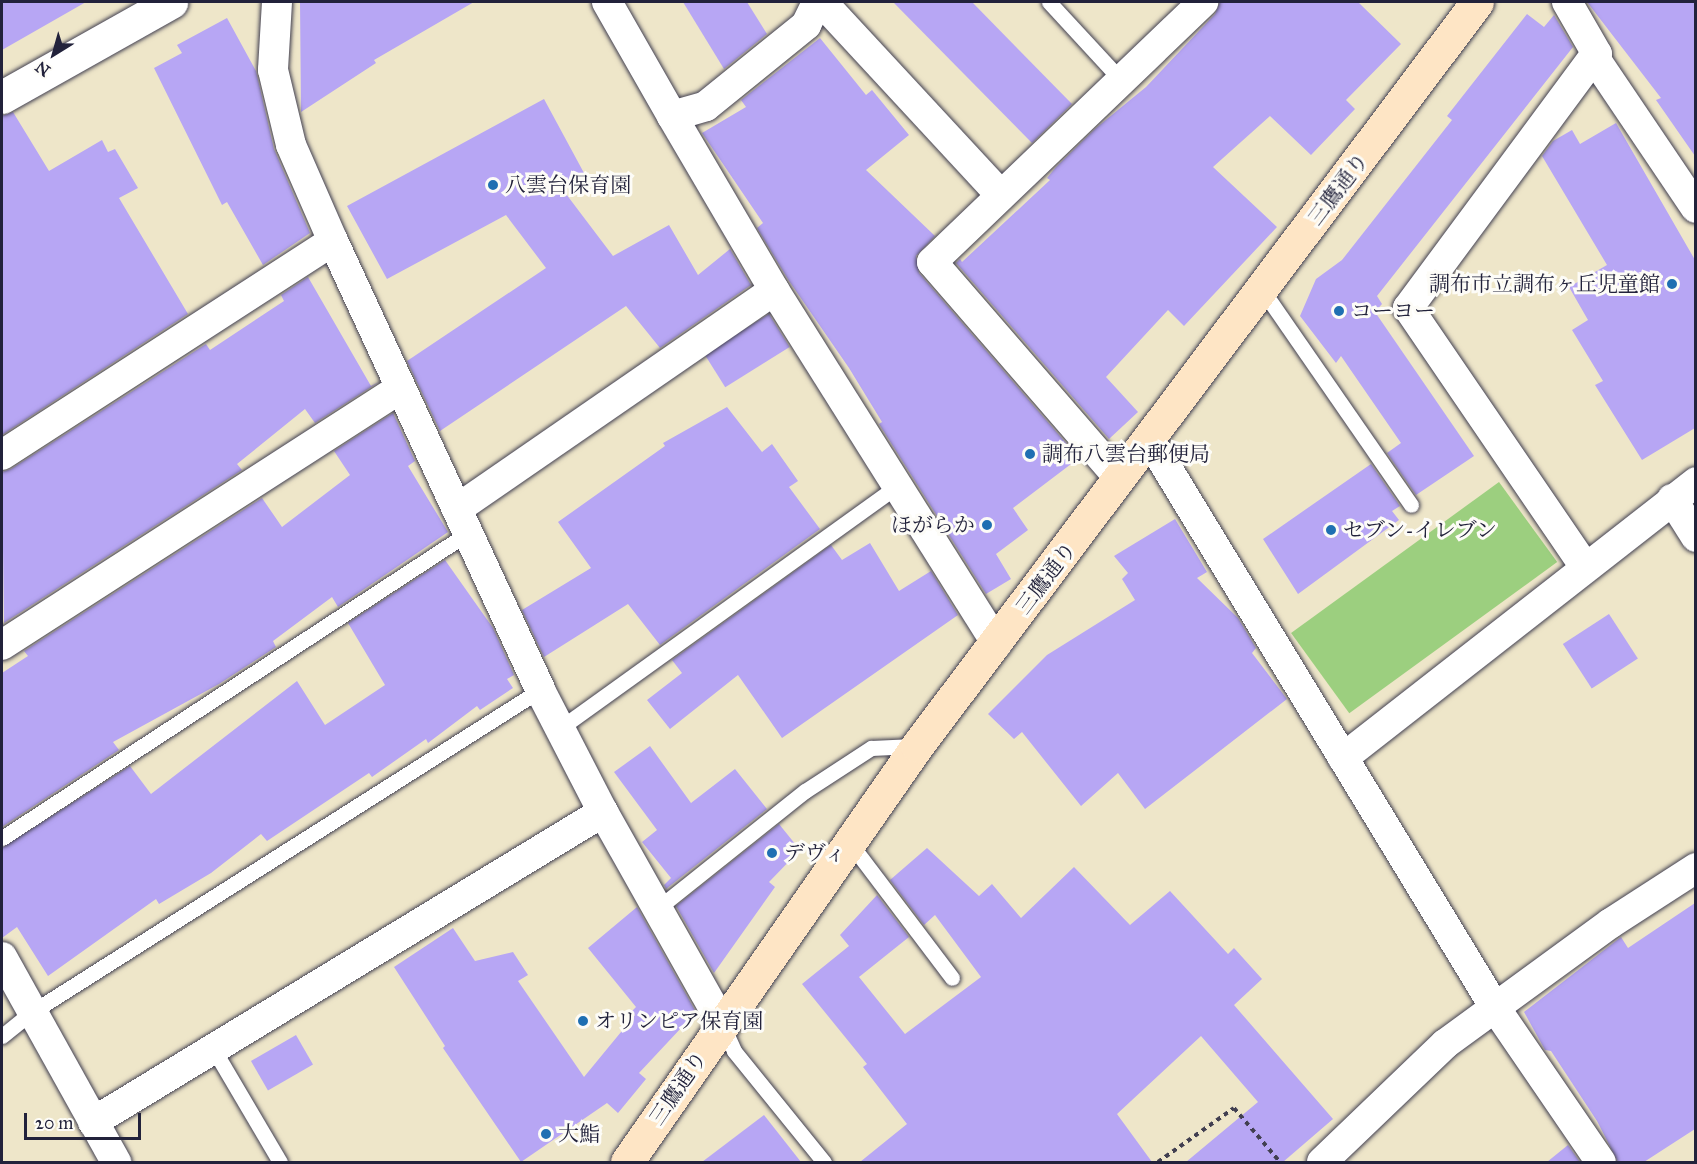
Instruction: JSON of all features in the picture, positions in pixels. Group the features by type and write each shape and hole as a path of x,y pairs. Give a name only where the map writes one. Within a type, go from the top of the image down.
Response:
{"main road":[{"name":"三鷹通り","path":"627,1162 917,746 997,644 1263,291 1477,2"}],"street":[{"path":"2,97 171,2"},
{"path":"277,2 273,70 291,144 333,241 399,389 559,729 722,1023"},
{"path":"607,2 774,290 997,644"},
{"path":"672,116 706,106 806,25 817,2"},
{"path":"822,2 1001,195"},
{"path":"1120,479 932,262 1203,2"},
{"path":"1567,2 1597,54 1408,308 1585,567"},
{"path":"1594,57 1695,208"},
{"path":"2,455 333,241"},
{"path":"463,521 774,290"},
{"path":"2,645 399,389"},
{"path":"1150,440 1494,1006 1600,1162"},
{"path":"1343,758 1684,490 1695,537"},
{"path":"93,1122 603,812"},
{"path":"1322,1162 1445,1044 1494,1006 1695,868"},
{"path":"2,957 116,1162"}],"lane":[{"path":"1049,2 1122,81"},
{"path":"1263,291 1411,505"},
{"path":"559,729 898,485"},
{"path":"2,838 463,521"},
{"path":"2,1035 33,1012 540,690"},
{"path":"657,909 805,791 871,748 917,746"},
{"path":"850,843 952,978"},
{"path":"722,1023 734,1051 824,1162"},
{"path":"214,1050 280,1162"}],"path":[{"path":"1158,1162 1234,1108 1280,1162"}],"green space":[{"path":"1499,482 1557,562 1349,713 1291,633"}],"building":[{"path":"2,2 86,2 2,50"},
{"path":"300,2 474,2 374,60 376,63 301,112"},
{"path":"683,2 747,2 767,34 724,69"},
{"path":"893,2 972,2 1072,104 1032,143"},
{"path":"1220,2 1358,2 1401,44 1346,100 1355,109 1311,155 1270,116 1213,167 1277,227 1184,326 1168,310 1106,377 1138,412 1109,439 956,263 960,259 962,262 1050,180 1047,178 1056,167 1096,128 1146,87 1215,14"},
{"path":"1587,2 1695,2 1695,156 1656,100 1661,98"},
{"path":"1527,14 1544,27 1554,15 1573,47 1377,296 1382,304 1375,312 1474,456 1416,495 1387,453 1401,443 1341,356 1336,363 1300,316 1316,279 1342,260 1452,120 1447,116"},
{"path":"227,18 256,71 274,149 310,233 263,265 227,202 222,205 154,68 182,53 177,45"},
{"path":"820,38 866,95 872,90 909,135 866,170 935,236 916,256 919,273 1079,458 1013,508 1028,530 996,554 1011,579 986,594 879,424 882,422 849,368 789,281 757,228 763,223 702,133 746,107 741,100"},
{"path":"544,99 584,173 560,186 613,256 669,225 698,275 730,249 751,285 660,348 626,306 440,431 407,361 546,268 506,215 387,279 347,206"},
{"path":"13,112 49,171 102,140 108,152 115,149 138,188 119,198 188,314 2,435 2,116"},
{"path":"1616,123 1695,260 1695,428 1642,460 1595,385 1603,381 1572,330 1588,320 1569,287 1607,265 1542,156 1553,141 1572,130 1580,144"},
{"path":"308,277 371,386 379,382 315,423 305,409 237,464 242,470 4,623 2,472 11,469 206,344 210,350 284,301 281,295"},
{"path":"769,314 790,347 725,387 705,354"},
{"path":"727,407 762,452 772,444 798,481 789,487 820,529 660,645 628,604 544,657 522,610 591,568 558,522 665,446 663,443"},
{"path":"393,413 415,461 408,466 448,532 338,607 332,597 273,641 276,647 219,684 113,742 119,750 2,827 2,673 28,656 24,651 262,498 282,527 350,475 334,451"},
{"name":"セブン-イレブン","path":"1371,464 1400,506 1392,511 1399,520 1298,594 1263,539"},
{"path":"1175,519 1207,572 1197,578 1238,618 1256,648 1252,653 1287,699 1145,809 1118,773 1081,806 1022,732 1014,739 988,714 1047,655 1135,600 1122,579 1128,573 1114,556"},
{"path":"870,543 899,591 931,571 958,615 782,738 738,675 670,729 647,700 682,673 672,660 831,545 842,560"},
{"path":"445,560 493,628 514,675 507,679 513,688 480,710 477,706 428,743 426,739 372,777 369,773 267,841 261,834 211,873 159,904 156,899 48,976 17,927 2,938 2,848 130,766 151,794 297,681 325,725 385,685 348,623"},
{"path":"1609,614 1638,658 1592,688 1563,644"},
{"path":"650,746 691,803 735,769 767,809 666,889 664,885 671,878 642,842 657,830 614,772"},
{"path":"779,824 800,850 769,882 775,887 714,973 676,906"},
{"path":"927,848 979,896 992,884 1021,918 1074,867 1130,925 1170,891 1228,954 1234,948 1262,979 1234,1005 1333,1119 1283,1162 1186,1162 1258,1102 1201,1036 1117,1114 1152,1162 860,1162 907,1124 863,1067 867,1064 802,984 849,946 840,935 877,895 909,937 859,977 905,1034 981,977 935,915 924,925 890,880"},
{"path":"1695,903 1695,1129 1644,1162 1618,1162 1597,1121 1551,1051 1545,1050 1524,1012 1621,937 1628,948"},
{"path":"637,907 696,1012 639,1073 646,1079 618,1113 607,1103 521,1162 443,1048 445,1046 394,967 453,928 475,961 513,952 528,975 518,981 584,1077 635,1015 631,1012 636,1007 588,948"},
{"path":"296,1035 313,1064 268,1090 251,1061"},
{"path":"764,1115 801,1162 702,1162"},
{"path":"1568,1145 1580,1162 1547,1162"}],"place":[{"name":"八雲台保育園","path":"493,185"},
{"name":"調布市立調布ヶ丘児童館","path":"1672,284"},
{"name":"コーヨー","path":"1339,311"},
{"name":"調布八雲台郵便局","path":"1030,454"},
{"name":"ほがらか","path":"987,525"},
{"name":"セブン-イレブン","path":"1331,530"},
{"name":"デヴィ","path":"772,853"},
{"name":"オリンピア保育園","path":"583,1021"},
{"name":"大鮨","path":"546,1134"}]}
